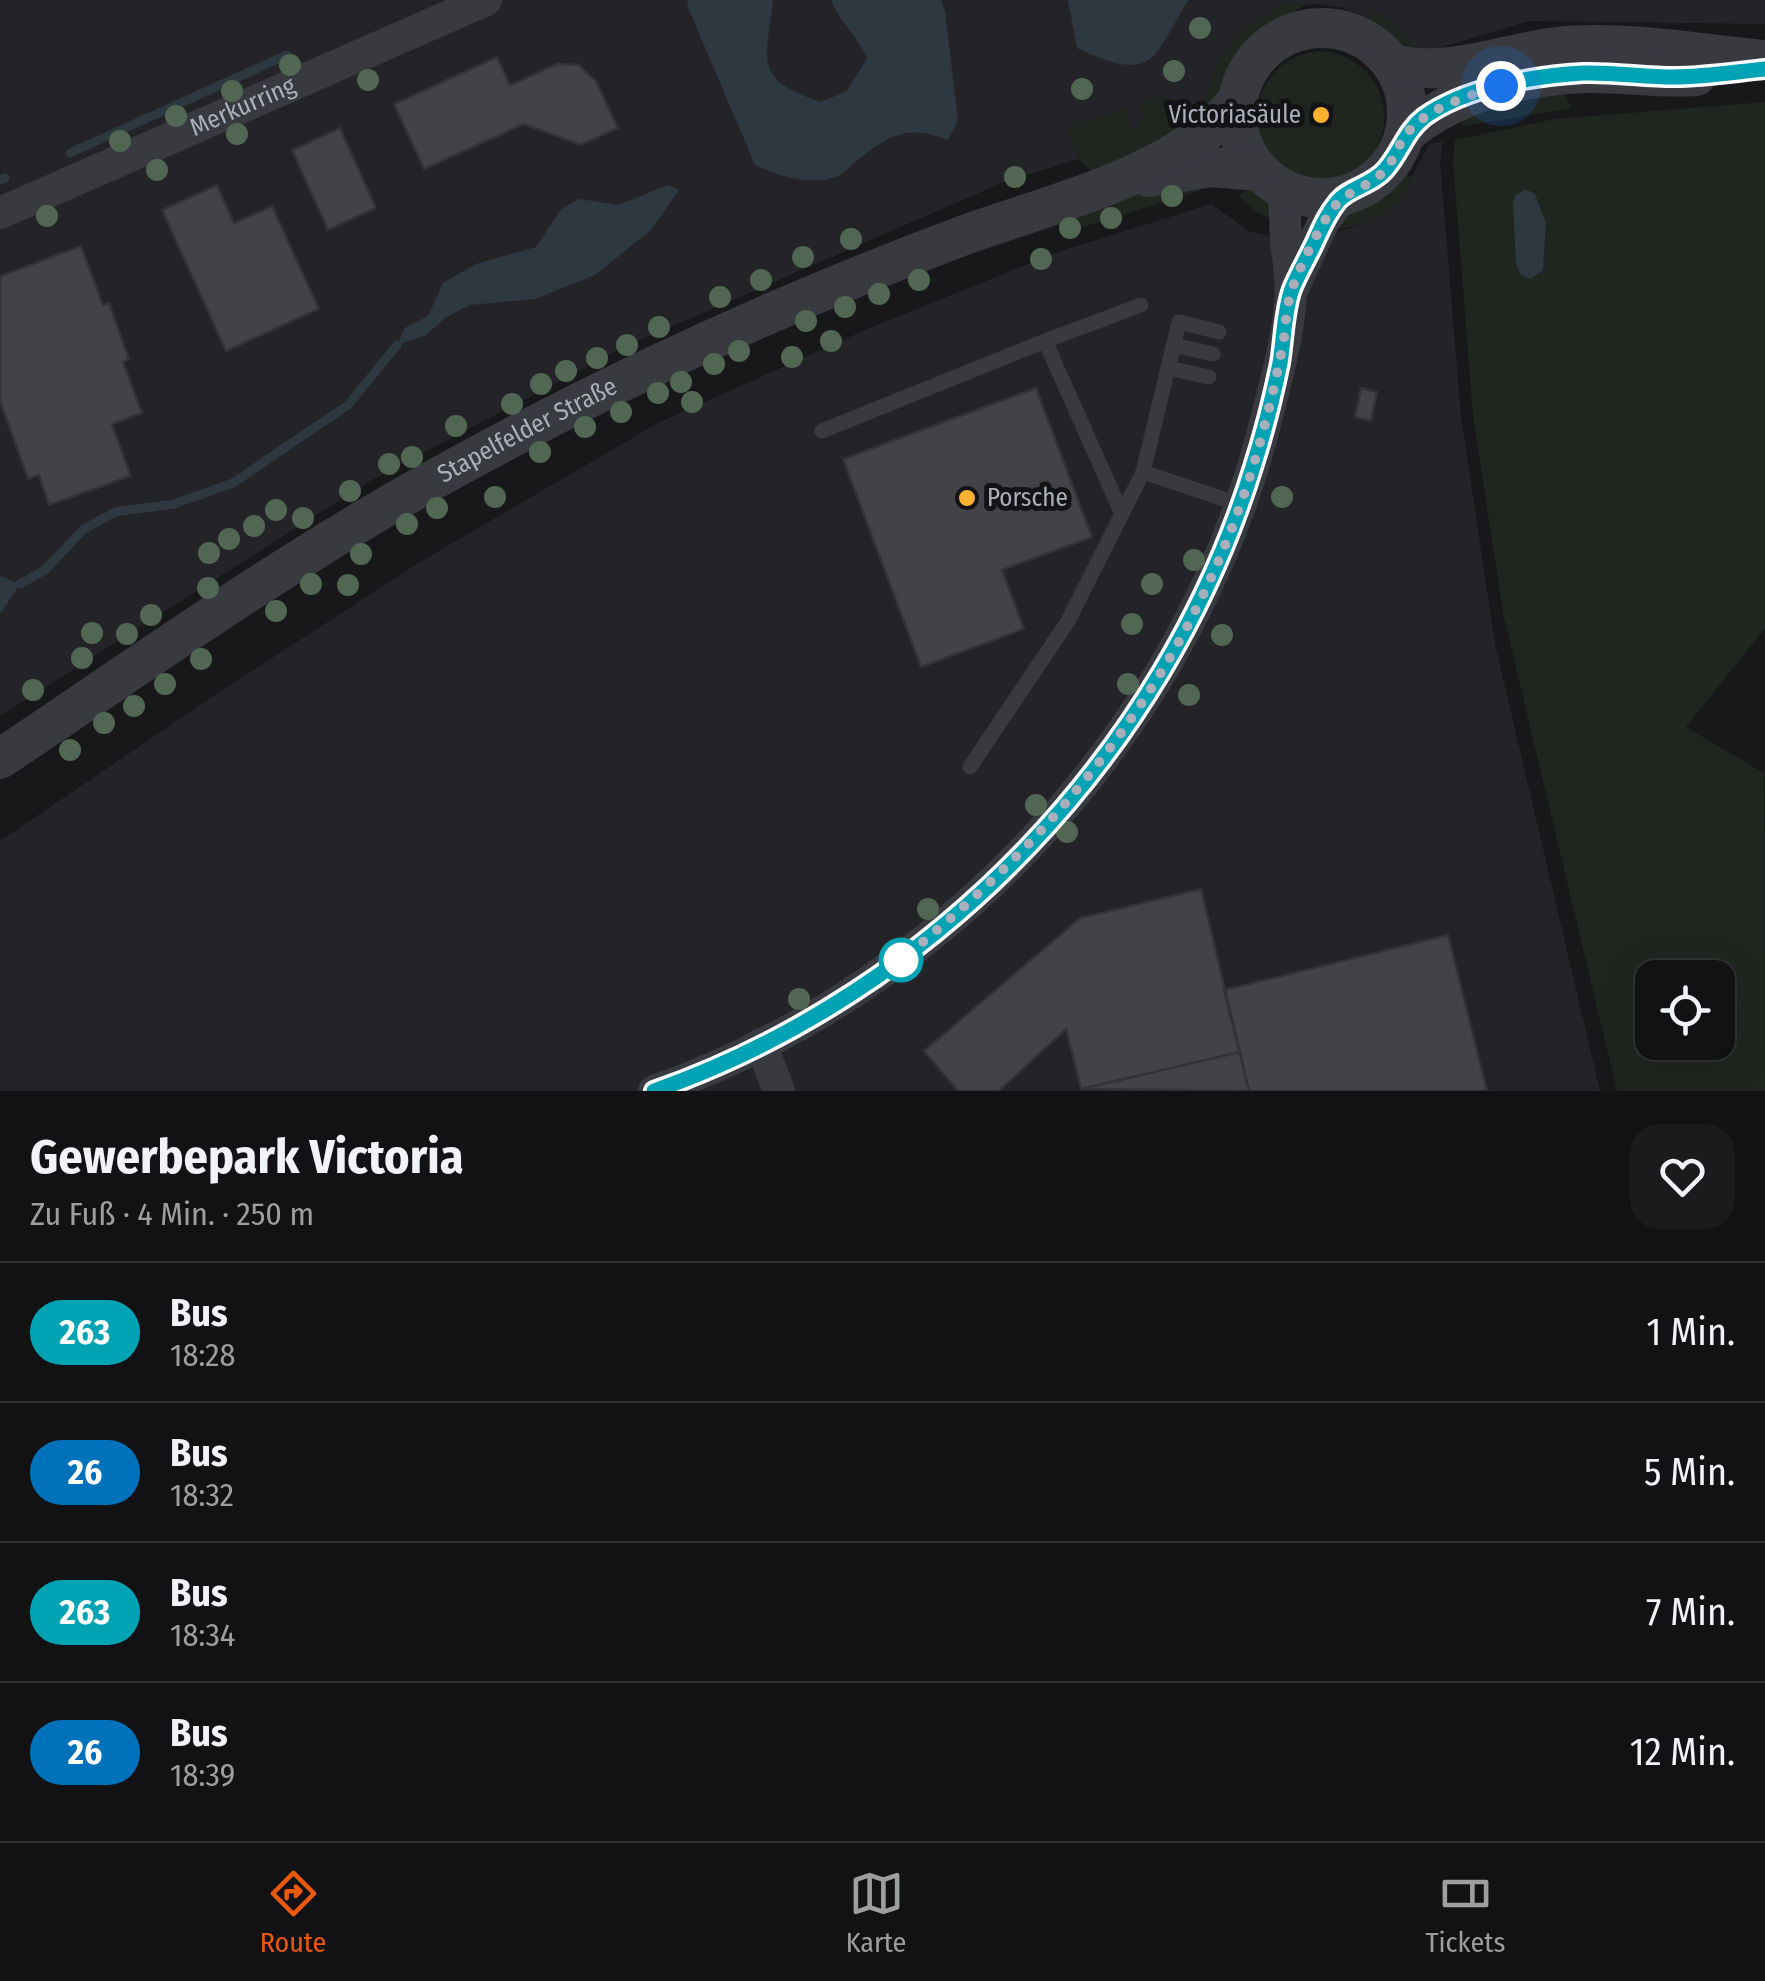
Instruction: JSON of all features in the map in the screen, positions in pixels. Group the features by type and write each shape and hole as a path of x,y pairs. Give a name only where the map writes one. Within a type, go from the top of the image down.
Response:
{"street":[{"name":"Merkurring","path":"0,213 486,0"},
{"path":"1291,292 1270,179 1240,138 1237,101 1244,76 1255,59 1303,16 1329,27 1372,34 1418,69 1590,45 1765,60"},
{"path":"1270,179 1314,198 1342,196 1382,174 1397,153 1404,135 1406,101 1402,82 1372,34"},
{"path":"1404,135 1425,117 1456,101 1501,86 1552,76 1585,73 1678,77 1765,69"},
{"name":"Stapelfelder Straße","path":"1102,188 1192,141 1222,119 1237,101"},
{"name":"Stapelfelder Straße","path":"0,758 314,552 423,486 614,384 790,302 1102,188 1196,168 1233,166 1270,179"},
{"path":"654,1091 762,1044 854,993 898,962 962,912 1083,782 1132,718 1208,585 1253,470 1291,292 1323,224 1342,196"},
{"path":"762,1044 779,1091"}],"lane":[{"path":"822,431 1140,306"},
{"path":"970,767 1068,621 1143,472 1178,322 1219,332"},
{"path":"1045,341 1122,514"},
{"path":"1173,344 1213,354"},
{"path":"1168,368 1208,377"},
{"path":"1143,472 1239,504"}],"shaded area":[{"path":"0,0 1765,0 1765,24 1529,21 1420,50 1341,7 1313,4 1284,10 1257,23 1217,100 1183,127 1004,182 620,349 370,481 0,716"},
{"path":"689,0 773,0 769,66 784,85 821,102 847,91 867,58 831,0 941,0 958,120 948,140 921,133 899,135 879,144 840,175 827,179 795,179 755,165 687,5"},
{"path":"1068,0 1188,0 1157,52 1136,65 1102,59 1077,48"},
{"path":"1294,2 1304,2 1244,53 1205,120 1212,80 1230,46 1257,20"},
{"path":"1370,9 1398,27 1418,54 1386,40"},
{"path":"1326,51 1353,62 1372,79 1382,100 1384,123 1378,145 1365,164 1344,176 1316,180 1289,173 1271,158 1260,138 1257,114 1263,91 1276,71 1297,57","holes":["1311,102 1334,105 1331,128 1309,125"]},
{"path":"1561,84 1571,108 1464,126 1457,120"},
{"path":"1167,97 1186,102 1185,133 1092,172 1077,157 1068,129 1127,108 1132,128 1137,129 1144,118 1139,102"},
{"path":"1765,102 1765,628 1686,727 1764,773 1765,1091 1617,1091 1503,613 1473,415 1453,162 1455,140 1555,119"},
{"path":"1443,141 1440,162 1461,416 1495,644 1600,1091 0,1091 0,841 215,695 420,562 658,423 872,327 1055,253 1211,204 1249,231 1277,238 1304,240 1351,228 1401,198 1429,144"},
{"path":"1402,172 1411,177 1407,189 1391,208 1356,225 1332,230 1386,188"},
{"path":"668,185 679,190 651,230 595,275 535,299 470,305 446,317 426,335 397,345 405,328 428,316 443,283 476,264 536,247 561,209 580,199 619,205"},
{"path":"1204,186 1197,192 1080,228 1077,217 1152,188"},
{"path":"1252,187 1265,199 1275,221 1238,196"},
{"path":"1525,189 1535,194 1546,223 1543,270 1531,279 1521,275 1516,264 1513,203 1515,196"},
{"path":"0,576 20,584 0,614"}],"building":[{"path":"497,57 510,85 557,64 579,65 596,81 618,128 581,145 524,124 424,169 394,104"},
{"path":"340,128 376,208 328,230 292,150"},
{"path":"217,185 234,223 272,206 319,309 226,351 162,210"},
{"path":"81,246 103,305 109,303 129,359 123,362 142,413 112,424 131,476 49,505 39,475 28,479 0,401 0,276"},
{"name":"Porsche","path":"1036,388 1092,537 1002,570 1024,629 921,667 843,459"},
{"path":"1361,388 1377,392 1371,421 1355,417"},
{"path":"1201,889 1240,1052 1081,1089 1066,1029 999,1091 958,1091 924,1051 1080,918"},
{"path":"1448,935 1487,1091 1249,1091 1224,990"},
{"path":"1240,1052 1249,1091 1081,1089"}],"waterway":[{"path":"70,153 287,55"},
{"path":"0,180 5,178"},
{"path":"20,584 45,570 84,529 115,512 174,504 233,483 348,405 397,345"}],"bus line":[{"name":"263","path":"654,1091 762,1044 854,993 898,962 962,912 1083,782 1132,718 1174,652 1208,585 1253,470 1278,369 1291,292 1323,224 1342,196 1366,186 1386,169 1404,135 1425,117 1456,101 1501,86 1552,76 1585,73 1678,77 1765,69"}],"place":[{"name":"Victoriasäule","path":"1321,115"},
{"name":"Porsche","path":"967,498"}],"route":[{"path":"901,960 898,962 962,912 1018,856 1116,740 1174,652 1208,585 1253,470 1278,369 1291,292 1328,214 1342,196 1366,186 1386,169 1404,135 1425,117 1456,101 1501,86"}]}
